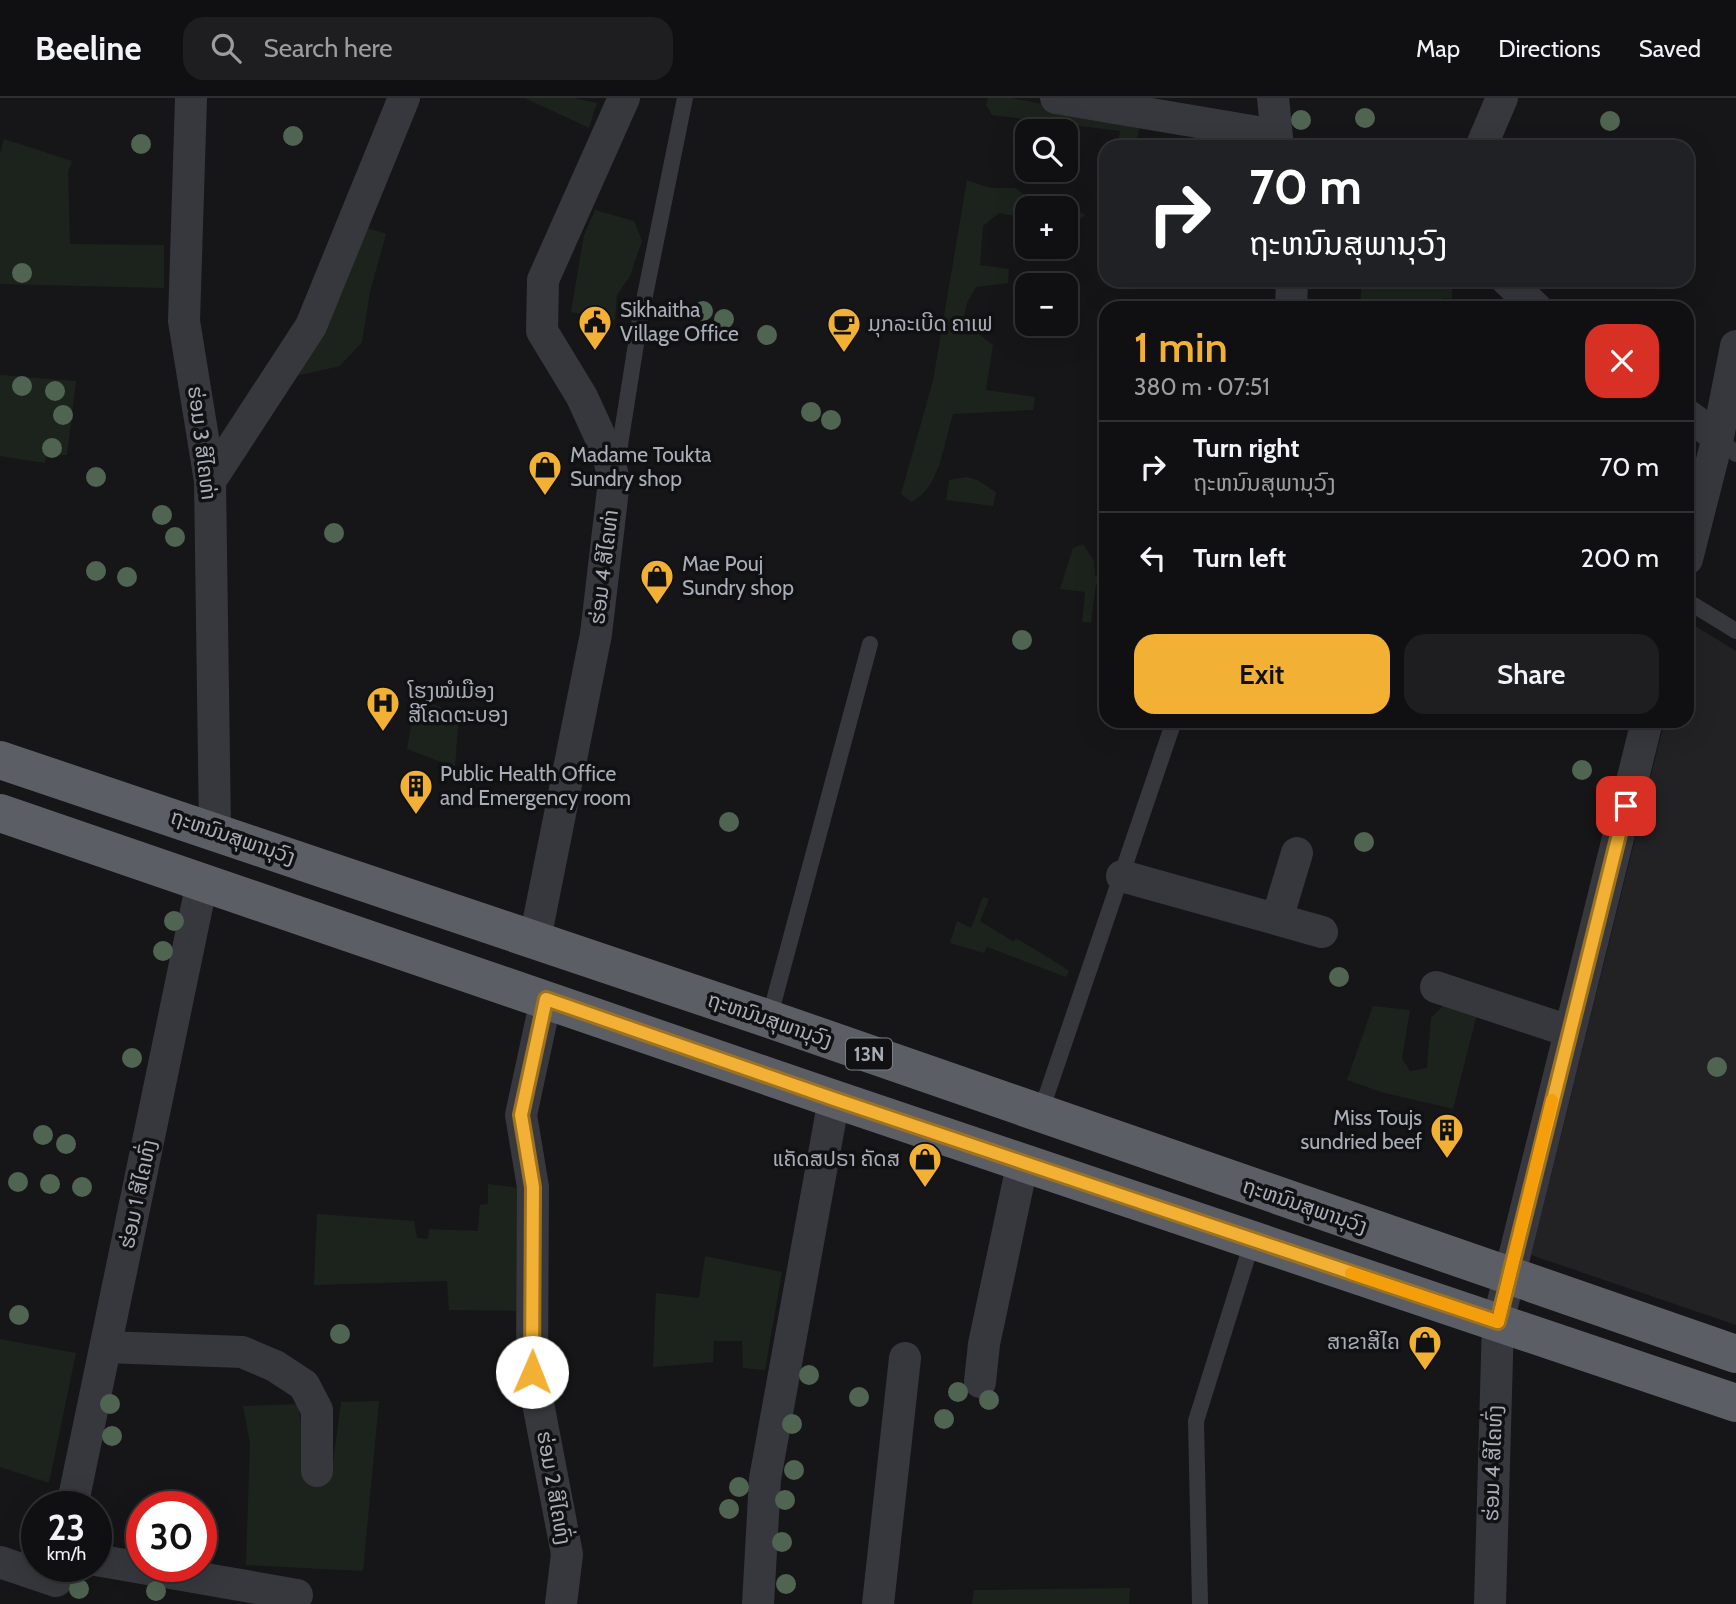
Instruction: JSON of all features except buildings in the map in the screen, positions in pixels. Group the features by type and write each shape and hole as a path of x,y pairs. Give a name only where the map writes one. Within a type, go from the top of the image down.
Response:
{"highway":[{"name":"ຖະຫນົນສຸພານຸວົງ","path":"0,760 769,1019 1736,1354"},
{"path":"0,813 834,1099 1736,1403"}],"street":[{"name":"ຮ່ອມ 3 ສີໄຄທ່າ","path":"191,98 184,321 210,481 215,831"},
{"path":"210,481 311,326 404,98"},
{"name":"ຮ່ອມ 4 ສີໄຄທ່າ","path":"535,939 596,634 614,481 608,454 582,397 542,331 543,280 624,98"},
{"path":"1056,98 1271,140"},
{"path":"1273,98 1276,140"},
{"path":"1484,140 1502,98"},
{"path":"1514,287 1529,301"},
{"path":"1694,539 1727,445 1736,346"},
{"path":"1694,420 1727,445"},
{"name":"ຮ່ອມ 4 ສີໄຄທົ່ງ","path":"1490,1604 1498,1322 1569,1031 1638,728"},
{"path":"1277,919 1297,853"},
{"path":"1122,876 1322,932"},
{"name":"ຮ່ອມ 1 ສີໄຄທົ່ງ","path":"75,1491 202,882"},
{"path":"1436,987 1569,1031"},
{"name":"ຮ່ອມ 2 ສີໄຄທົ່ງ","path":"546,999 521,1115 533,1187 532,1372 567,1554 561,1604"},
{"path":"758,1604 765,1479 834,1099"},
{"path":"980,1382 984,1344 1023,1161"},
{"path":"106,1347 242,1352 275,1366 304,1385 317,1410 317,1471"},
{"path":"878,1604 905,1358"},
{"path":"0,1562 55,1584"},
{"path":"112,1563 297,1595"}],"lane":[{"path":"614,481 639,325 685,98"},
{"path":"1694,605 1736,631"},
{"path":"769,1019 870,644"},
{"path":"1041,1114 1172,728"},
{"path":"1200,1604 1196,1421 1253,1239"}],"shaded area":[{"path":"525,98 573,98 597,103 589,128"},
{"path":"988,98 1011,98 1131,120 1140,125 1137,140 1119,138 1120,131 1078,126 1078,119 1024,119 992,115 986,105"},
{"path":"4,139 72,161 68,172 70,244 164,245 164,288 0,284 0,153"},
{"path":"967,180 990,188 1016,188 1027,196 1015,196 1015,216 999,213 983,226 980,265 1009,269 1008,283 976,287 967,303 961,330 972,329 993,345 986,390 1035,397 1033,410 953,414 935,476 921,496 911,502 901,494 933,381"},
{"path":"595,210 634,221 642,241 630,276 617,295 615,320 571,312 584,235"},
{"path":"1078,211 1085,215 1078,220"},
{"path":"364,227 386,234 370,292 362,342 340,366 292,377"},
{"path":"1362,287 1452,287 1452,299 1443,298 1443,301 1360,301"},
{"path":"0,375 76,381 67,455 47,455 45,463 0,456"},
{"path":"967,477 996,492 993,506 946,500 949,480"},
{"path":"1083,544 1094,561 1095,576 1099,576 1091,623 1082,622 1085,592 1060,589 1073,548"},
{"path":"1694,625 1736,651 1736,1325 1531,1255 1663,728 1694,728"},
{"path":"416,698 459,714 455,767 407,749"},
{"path":"983,897 989,899 980,921 1014,942 1016,938 1062,966 1069,971 1066,977 987,947 984,953 950,943 957,921 971,928"},
{"path":"1445,1004 1477,1014 1453,1109 1381,1092 1347,1080 1373,1006 1410,1010 1402,1058 1410,1071 1427,1068 1431,1018"},
{"path":"488,1184 527,1189 523,1311 449,1310 447,1281 314,1285 317,1214 414,1221 417,1238 428,1239 429,1229 478,1231 480,1205 488,1204"},
{"path":"705,1256 782,1272 765,1370 743,1368 742,1341 714,1341 713,1362 653,1367 656,1293 699,1298"},
{"path":"0,1339 76,1353 49,1483 0,1467"},
{"path":"379,1401 363,1571 246,1565 250,1443 243,1406 299,1404 305,1478 331,1477 341,1402"},
{"path":"1130,1588 1129,1604 972,1604 974,1590"}],"slow traffic":[{"path":"1351,1273 1498,1322 1552,1100"}],"place":[{"name":"Sikhaitha Village Office","path":"595,352"},
{"name":"ມຸກລະເບີດ ຄາເຟ","path":"844,354"},
{"name":"Madame Toukta Sundry shop","path":"545,497"},
{"name":"Mae Pouj Sundry shop","path":"657,606"},
{"name":"ໂຮງໝໍເມືອງ ສີໂຄດຕະບອງ","path":"383,733"},
{"name":"Public Health Office and Emergency room","path":"416,816"},
{"name":"Miss Toujs sundried beef","path":"1447,1160"},
{"name":"ແຄັດສປຣາ ຄັດສ","path":"925,1189"},
{"name":"ສາຂາສີໄຄ","path":"1425,1372"}],"route":[{"path":"532,1372 533,1187 521,1115 546,999 834,1099 964,1140 1498,1322 1626,806"}]}
